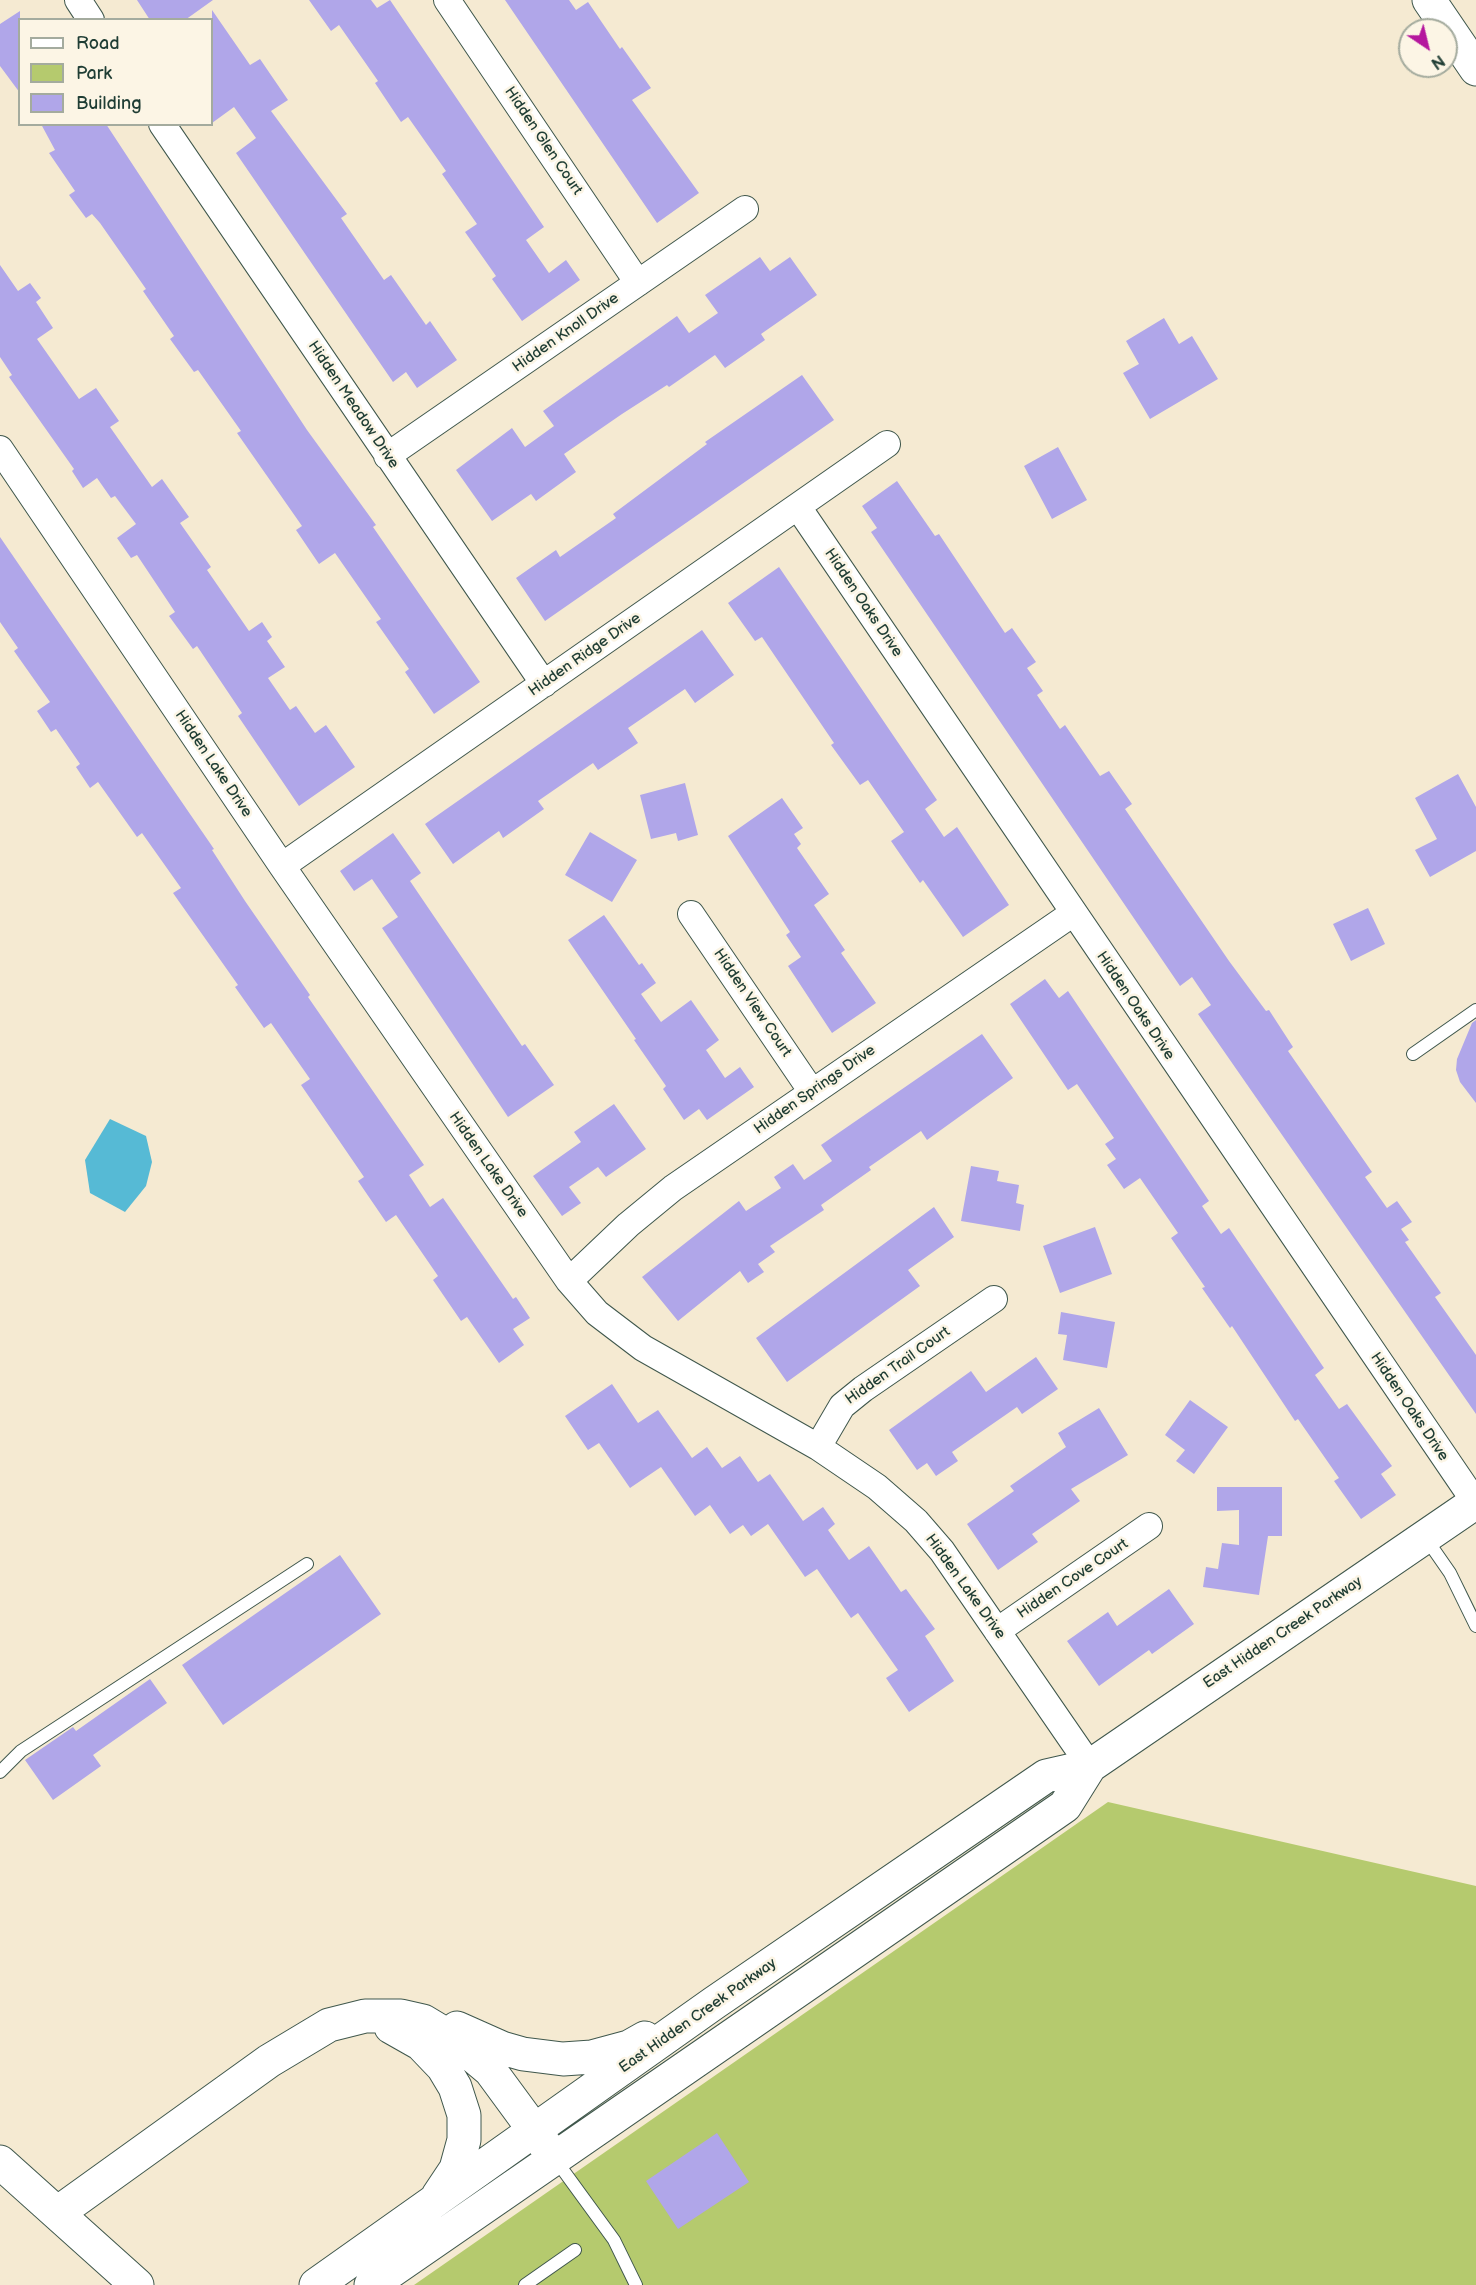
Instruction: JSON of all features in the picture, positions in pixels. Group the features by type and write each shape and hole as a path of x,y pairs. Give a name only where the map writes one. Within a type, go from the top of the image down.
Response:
{"main road":[{"path":"1430,0 1476,69"},
{"name":"East Hidden Creek Parkway","path":"371,2285 440,2217 535,2130 714,2003 1046,1776 1090,1766 1475,1502"},
{"name":"East Hidden Creek Parkway","path":"316,2285 440,2217 555,2158 1065,1806 1090,1766"},
{"path":"59,2212 269,2061 329,2025 365,2016 401,2016 423,2021 440,2020 482,2041 524,2054 563,2058 592,2057 629,2047 714,2003"},
{"path":"365,2016 421,2044 443,2067 456,2087 464,2115 464,2140 440,2217"},
{"path":"423,2021 453,2039 490,2070 555,2158"},
{"path":"0,2162 59,2212 137,2285"}],"street":[{"path":"78,0 90,18"},
{"name":"Hidden Glen Court","path":"447,0 639,283"},
{"name":"Hidden Meadow Drive","path":"163,126 544,684"},
{"name":"Hidden Knoll Drive","path":"387,456 745,209"},
{"name":"Hidden Ridge Drive","path":"282,866 887,444"},
{"name":"Hidden Lake Drive","path":"0,449 282,866 569,1281 597,1312 643,1348 818,1447 877,1487 916,1521 942,1551 1090,1766"},
{"name":"Hidden Oaks Drive","path":"798,507 1072,914 1475,1502"},
{"name":"Hidden View Court","path":"691,914 812,1092"},
{"name":"Hidden Springs Drive","path":"569,1281 628,1225 673,1188 1072,914"},
{"name":"Hidden Trail Court","path":"818,1447 842,1406 863,1389 994,1299"},
{"name":"Hidden Cove Court","path":"997,1631 1149,1526"}],"lane":[{"path":"1413,1054 1476,1010"},
{"path":"1425,1536 1450,1572 1476,1626"},
{"path":"0,1772 21,1751 306,1564"},
{"path":"555,2158 614,2240 630,2283"},
{"path":"525,2285 575,2250"}],"green space":[{"path":"1108,1802 1476,1886 1476,2285 414,2285"}],"water":[{"path":"110,1119 146,1136 152,1162 146,1186 125,1212 90,1193 85,1160"}],"building":[{"path":"137,0 213,0 188,18 149,18"},
{"path":"309,0 371,0 377,8 390,0 544,227 526,240 549,273 566,260 580,280 522,321 492,279 496,276 465,232 477,224 442,174 446,171 408,117 401,122 375,83 378,81 339,25 331,31"},
{"path":"505,0 569,0 576,10 588,2 620,49 622,47 651,88 632,100 699,193 657,223"},
{"path":"212,10 250,65 260,59 288,100 271,111 347,214 341,218 384,280 391,275 426,325 430,321 457,360 417,388 406,372 393,382 236,153 256,138 234,107 213,122"},
{"path":"20,11 20,18 18,18 18,90 0,66 0,24"},
{"path":"42,126 107,126 307,430 376,525 373,527 480,682 434,714 405,672 409,669 376,622 381,619 335,553 319,564 296,530 302,526 237,433 241,431 198,370 194,372 170,339 174,336 143,291 146,289 100,223 92,214 86,218 69,195 75,191 49,153 55,150"},
{"path":"760,257 770,271 790,257 817,295 761,334 765,340 725,368 715,355 564,454 576,472 536,501 531,494 492,521 456,470 512,428 525,447 554,426 543,411 677,316 689,333 718,313 705,295"},
{"path":"0,265 18,291 30,283 41,298 36,302 53,328 37,339 79,399 96,388 119,421 110,427 152,487 162,479 189,517 180,523 211,567 207,570 249,631 262,622 272,637 267,641 285,667 268,678 290,710 296,706 315,733 326,725 355,767 299,806 238,716 242,713 197,646 193,649 169,616 175,612 137,555 131,558 117,538 136,524 115,496 111,498 97,478 83,488 72,471 74,469 9,377 12,375 0,357"},
{"path":"1164,318 1179,344 1192,336 1218,379 1150,419 1123,373 1139,364 1126,341"},
{"path":"802,375 834,420 545,621 516,578 556,550 560,557 616,518 613,514 707,444 705,442"},
{"path":"1058,447 1087,500 1052,519 1024,466"},
{"path":"897,481 935,536 939,534 1005,633 1012,628 1036,662 1027,668 1043,691 1037,695 1060,729 1065,725 1100,776 1109,771 1132,804 1125,809 1229,961 1266,1011 1269,1010 1293,1047 1288,1051 1372,1172 1365,1177 1387,1208 1397,1201 1412,1222 1401,1229 1409,1240 1405,1242 1441,1293 1435,1297 1476,1355 1476,1414 1198,1014 1211,1005 1192,977 1180,986 871,532 877,528 862,506"},
{"path":"0,537 214,849 212,850 245,901 310,995 308,997 424,1165 409,1175 430,1207 443,1198 513,1299 516,1297 530,1318 513,1329 524,1345 499,1363 467,1317 461,1321 433,1280 438,1276 396,1215 386,1222 358,1181 364,1177 301,1085 310,1079 271,1023 264,1028 235,987 238,985 173,893 181,888 142,833 137,837 98,782 90,788 76,767 80,764 56,729 51,732 37,711 50,702 14,651 18,648 0,622"},
{"path":"779,567 937,800 925,809 944,837 957,827 1009,905 963,937 923,880 920,883 891,841 904,832 868,780 860,785 831,745 834,743 762,637 755,641 728,603"},
{"path":"702,630 734,675 695,703 685,689 628,728 638,743 598,770 593,763 538,801 544,809 503,838 499,831 453,864 425,824"},
{"path":"1458,774 1476,807 1476,851 1430,877 1415,850 1437,839 1415,798"},
{"path":"685,783 698,835 678,841 676,833 651,839 640,795"},
{"path":"782,798 803,828 794,834 801,844 797,848 829,894 814,905 845,950 841,953 876,1003 832,1033 788,966 801,957 786,935 790,932 728,836"},
{"path":"590,832 637,860 612,902 565,875"},
{"path":"393,833 421,873 410,881 522,1046 525,1044 554,1085 508,1117 382,928 398,917 372,879 354,891 340,871"},
{"path":"1368,908 1385,944 1351,961 1333,924"},
{"path":"604,915 639,965 642,963 656,983 641,994 661,1022 691,1000 719,1040 706,1050 725,1078 740,1067 754,1087 707,1120 699,1109 684,1120 663,1089 666,1086 634,1040 636,1039 568,940"},
{"path":"1045,979 1059,998 1068,991 1209,1201 1202,1206 1221,1234 1229,1228 1324,1368 1315,1375 1339,1409 1347,1404 1392,1466 1381,1474 1396,1495 1361,1519 1334,1481 1339,1478 1298,1419 1295,1421 1232,1326 1230,1328 1202,1288 1205,1287 1171,1238 1178,1233 1140,1178 1124,1189 1107,1165 1116,1159 1105,1144 1114,1138 1077,1084 1068,1090 1010,1004"},
{"path":"1476,1020 1476,1103 1460,1082 1456,1070 1457,1059 1472,1023"},
{"path":"982,1034 1013,1078 927,1140 921,1131 869,1167 871,1170 821,1205 824,1210 770,1246 775,1252 758,1264 764,1272 748,1283 740,1271 678,1321 642,1277 739,1201 746,1211 781,1188 774,1177 793,1164 804,1180 832,1161 821,1145"},
{"path":"614,1104 646,1149 606,1177 598,1167 569,1187 581,1203 562,1216 533,1176 581,1142 574,1132"},
{"path":"971,1166 999,1171 997,1181 1019,1185 1016,1203 1024,1205 1020,1231 961,1221"},
{"path":"934,1207 954,1237 908,1270 920,1286 787,1382 756,1338"},
{"path":"1095,1227 1112,1274 1060,1293 1043,1246"},
{"path":"1061,1312 1115,1322 1107,1368 1063,1360 1067,1335 1058,1334"},
{"path":"1036,1357 1058,1389 1022,1414 1017,1407 952,1452 958,1461 936,1476 927,1463 917,1470 889,1430 971,1371 986,1392"},
{"path":"612,1384 638,1423 658,1410 692,1458 707,1447 722,1468 740,1456 758,1482 770,1474 803,1521 823,1507 835,1524 828,1530 849,1560 869,1546 901,1592 906,1589 935,1629 925,1636 954,1681 909,1712 886,1678 898,1670 858,1613 851,1618 817,1569 805,1577 768,1524 751,1536 743,1525 730,1534 710,1505 695,1516 661,1467 630,1488 599,1443 588,1450 565,1416"},
{"path":"1190,1400 1228,1427 1194,1474 1176,1461 1185,1450 1165,1435"},
{"path":"1099,1408 1128,1455 1071,1489 1080,1501 1032,1534 1038,1542 998,1570 967,1524 1014,1491 1010,1486 1066,1447 1058,1433"},
{"path":"1217,1487 1282,1487 1282,1536 1268,1536 1259,1595 1203,1587 1206,1567 1218,1569 1222,1543 1239,1545 1239,1510 1217,1511"},
{"path":"340,1555 381,1614 223,1725 182,1665"},
{"path":"1169,1589 1194,1624 1152,1654 1149,1650 1099,1686 1067,1641 1108,1612 1117,1626"},
{"path":"150,1679 167,1703 93,1755 101,1766 53,1800 25,1760 73,1727 76,1731"},
{"path":"717,2133 749,2182 678,2229 646,2181"}]}
